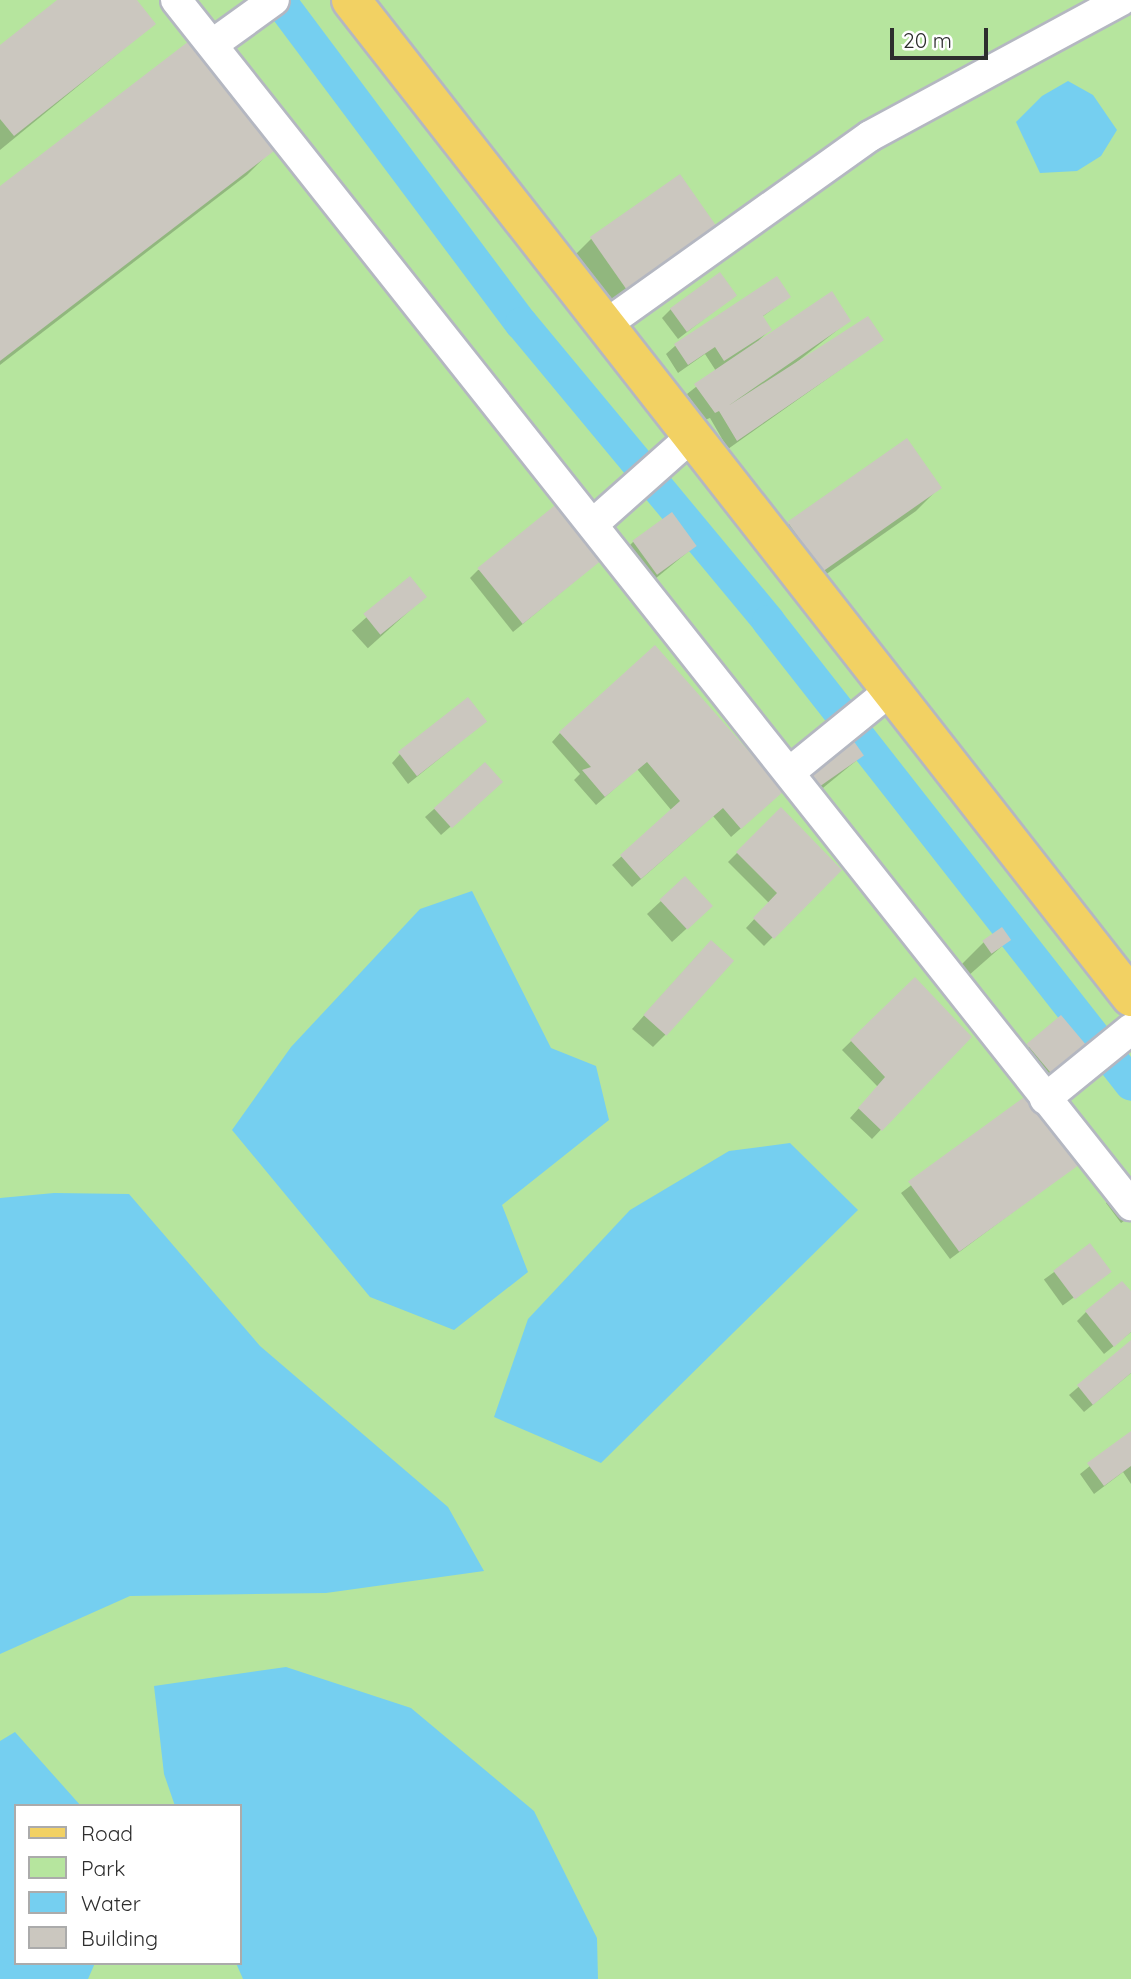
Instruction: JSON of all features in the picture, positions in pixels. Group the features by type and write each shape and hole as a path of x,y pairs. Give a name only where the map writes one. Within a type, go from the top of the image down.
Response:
{"main road":[{"path":"351,0 1131,997"}],"street":[{"path":"176,0 213,44 374,254 593,524 800,763 1045,1099 1131,1205"},
{"path":"213,44 274,0"},
{"path":"605,325 870,136 1122,0"},
{"path":"593,524 692,436"},
{"path":"800,763 892,689"},
{"path":"1045,1099 1131,1030"}],"green space":[{"path":"0,0 1131,0 1131,1979 0,1979"}],"water":[{"path":"1068,81 1093,95 1117,130 1101,156 1077,171 1040,173 1016,122 1042,96"},
{"path":"472,891 551,1048 596,1066 609,1120 502,1205 528,1272 454,1330 370,1297 232,1130 291,1047 420,909"},
{"path":"790,1143 858,1210 601,1463 494,1417 528,1319 630,1210 729,1151"},
{"path":"54,1193 129,1194 260,1346 448,1507 484,1571 326,1593 130,1596 0,1654 0,1198"},
{"path":"286,1667 411,1708 534,1811 597,1938 598,1979 243,1979 237,1965 242,1965 242,1804 174,1804 164,1774 154,1686"},
{"path":"15,1732 79,1804 14,1804 14,1965 94,1965 88,1979 0,1979 0,1741"}],"building":[{"path":"57,0 137,0 156,24 14,136 0,119 0,45"},
{"path":"189,41 274,151 0,361 0,186"},
{"path":"680,174 721,232 631,295 590,237"},
{"path":"720,272 737,295 687,332 670,308"},
{"path":"777,276 791,297 763,316 772,330 724,361 715,347 688,365 674,344"},
{"path":"832,291 851,321 728,406 868,316 884,340 737,441 719,411 715,413 694,384"},
{"path":"907,438 942,488 822,572 787,522"},
{"path":"559,502 604,558 523,624 477,568"},
{"path":"672,512 697,546 657,575 632,541"},
{"path":"410,576 427,597 380,635 363,614"},
{"path":"655,645 784,791 741,829 723,808 641,879 620,855 680,801 647,762 605,797 582,770 591,767 559,732"},
{"path":"468,697 487,721 417,776 398,752"},
{"path":"853,740 864,756 820,787 809,771"},
{"path":"485,762 503,782 452,828 434,808"},
{"path":"781,807 842,870 774,939 753,918 777,893 736,852"},
{"path":"685,876 713,906 687,930 659,900"},
{"path":"1002,927 1011,940 992,954 982,941"},
{"path":"711,940 734,961 666,1036 643,1015"},
{"path":"915,977 972,1037 882,1131 858,1108 885,1077 850,1040"},
{"path":"1061,1015 1090,1049 1055,1078 1027,1044"},
{"path":"1027,1095 1078,1165 959,1252 908,1181"},
{"path":"1090,1243 1112,1272 1075,1299 1053,1271"},
{"path":"1122,1281 1131,1291 1131,1332 1114,1347 1085,1311"},
{"path":"1131,1340 1131,1373 1093,1405 1077,1385"},
{"path":"1131,1431 1131,1466 1104,1486 1087,1463"}],"waterway":[{"path":"279,0 521,323 768,621 1131,1084"}]}
